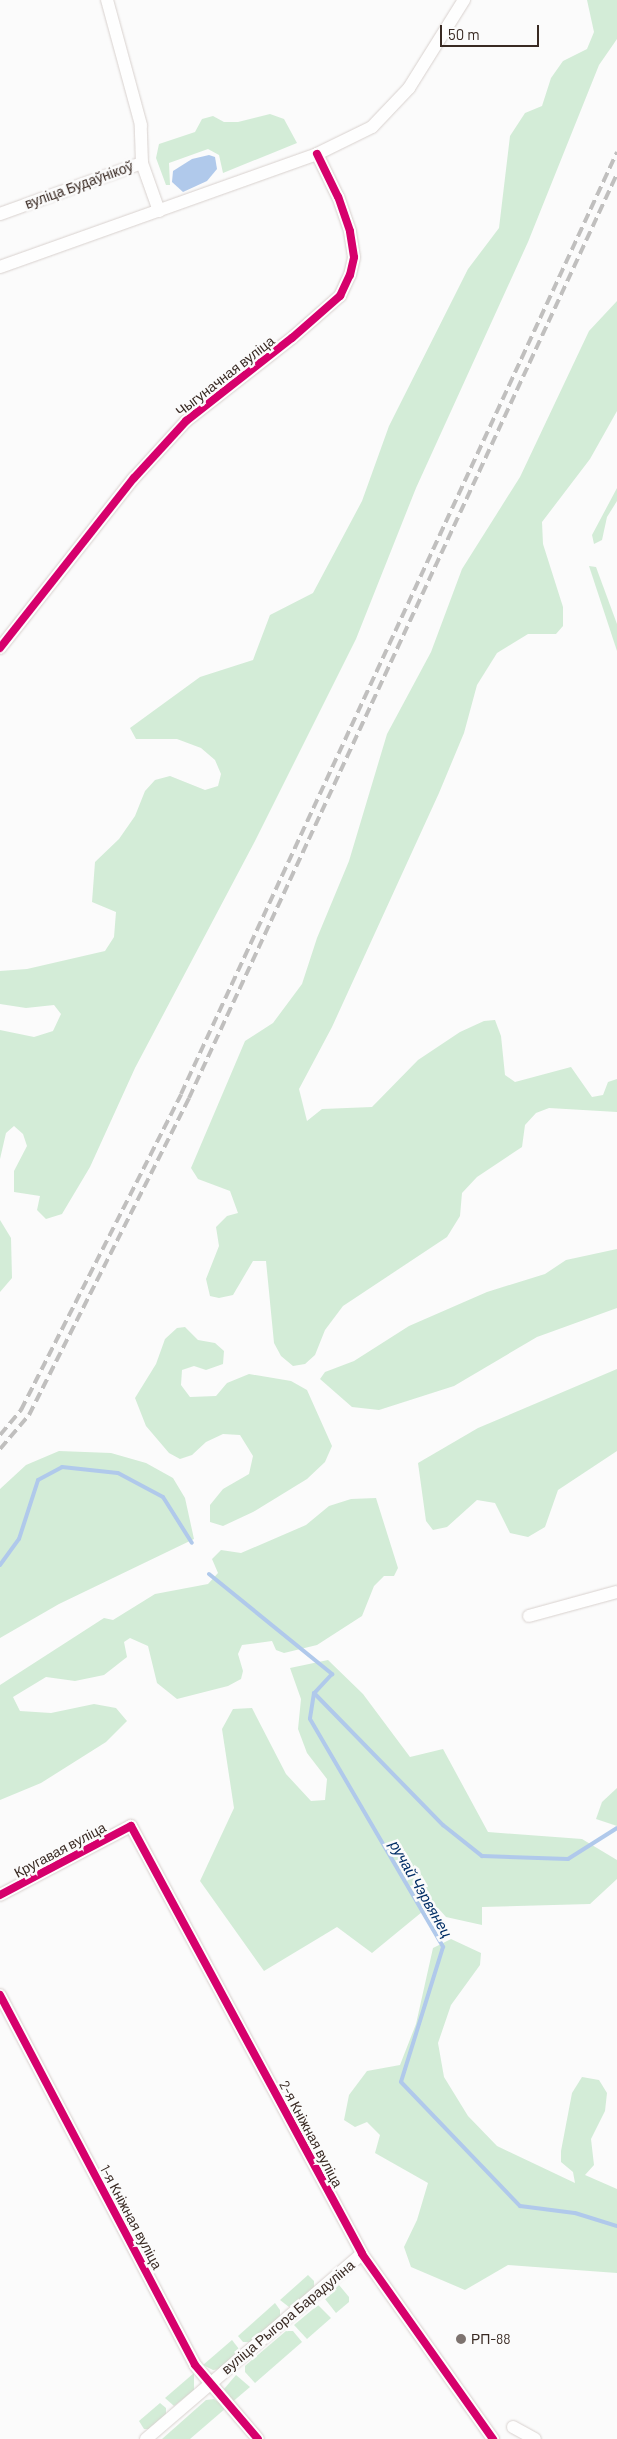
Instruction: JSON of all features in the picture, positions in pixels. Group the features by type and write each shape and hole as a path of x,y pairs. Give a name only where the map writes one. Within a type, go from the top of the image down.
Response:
{"street":[{"name":"вуліца Будаўнікоў","path":"0,214 142,163 141,125 107,0"},
{"path":"0,267 317,154 372,127 409,88 464,0"},
{"name":"Чыгуначная вуліца","path":"0,648 134,478 186,421 292,338 340,296 350,275 352,248 338,197 317,154"},
{"path":"142,163 159,211"},
{"path":"529,1616 617,1592"},
{"name":"Кругавая вуліца","path":"0,1896 131,1826"},
{"name":"2-я Кніжная вуліца","path":"131,1826 362,2254 493,2439"},
{"name":"1-я Кніжная вуліца","path":"0,1995 208,2384 258,2439"},
{"name":"вуліца Рыгора Барадуліна","path":"146,2439 362,2254"},
{"path":"513,2427 535,2439"}],"green space":[{"path":"587,0 617,0 617,39 599,65 528,242 416,488 356,639 255,841 135,1068 90,1167 62,1214 46,1219 37,1210 40,1196 14,1192 14,1171 27,1146 23,1134 14,1126 6,1133 0,1159 0,1030 34,1037 53,1031 61,1014 54,1005 26,1008 0,1004 0,971 27,969 105,951 114,937 116,912 92,902 95,862 119,839 135,816 145,791 155,780 170,776 205,790 218,786 221,774 215,760 201,748 177,739 136,739 130,728 200,677 253,660 270,615 313,593 362,501 389,426 468,269 499,228 510,136 525,113 542,106 551,78 563,61 587,49 594,32"},
{"path":"270,114 284,119 297,143 223,173 219,155 208,149 169,163 170,185 166,185 156,158 159,144 195,132 202,119 213,116 224,122 238,122"},
{"path":"617,301 617,411 590,459 542,522 543,544 563,607 563,626 556,634 528,634 497,653 477,685 464,733 439,793 332,1027 299,1089 307,1121 322,1109 372,1107 418,1060 460,1032 484,1021 495,1020 501,1036 505,1075 515,1082 571,1067 592,1097 603,1095 608,1082 617,1079 617,1112 549,1108 536,1113 525,1125 522,1147 477,1177 462,1193 460,1216 447,1237 343,1306 325,1330 315,1355 305,1364 293,1366 281,1356 274,1343 266,1261 253,1261 233,1295 219,1298 210,1296 206,1279 219,1246 216,1227 227,1216 238,1213 230,1191 198,1179 191,1168 245,1041 273,1023 302,984 317,938 349,861 387,734 431,652 462,569 520,477 589,331"},
{"path":"617,488 617,501 607,517 602,540 594,544 592,535"},
{"path":"589,566 596,567 617,624 617,651"},
{"path":"0,1220 11,1238 12,1278 0,1292"},
{"path":"617,1249 617,1308 537,1337 454,1386 379,1410 352,1407 320,1379 325,1372 354,1361 409,1326 487,1292 545,1274 566,1260"},
{"path":"185,1327 198,1340 215,1343 224,1351 223,1364 206,1370 194,1366 182,1370 181,1385 190,1397 216,1396 227,1383 249,1374 291,1381 307,1390 332,1446 325,1462 307,1479 253,1512 223,1526 210,1522 210,1505 223,1489 249,1474 253,1456 240,1435 223,1434 206,1442 192,1455 180,1459 169,1453 146,1426 135,1398 156,1364 165,1339 177,1328"},
{"path":"617,1369 617,1451 558,1490 545,1527 528,1537 510,1533 495,1503 477,1500 447,1527 433,1530 426,1521 418,1463 478,1428"},
{"path":"59,1451 111,1453 146,1463 173,1478 185,1498 194,1539 59,1604 0,1638 0,1489 26,1465"},
{"path":"376,1498 398,1568 394,1576 384,1576 374,1586 362,1616 317,1645 284,1653 276,1650 272,1641 242,1645 238,1654 243,1671 241,1679 228,1686 177,1699 157,1683 148,1646 130,1638 124,1642 127,1657 104,1675 75,1681 46,1677 13,1697 20,1711 51,1713 94,1704 116,1708 127,1721 106,1742 41,1783 0,1800 0,1685 104,1618 113,1620 155,1594 208,1584 218,1573 212,1559 221,1550 241,1553 306,1525 329,1506 351,1499"},
{"path":"328,1660 363,1694 410,1757 443,1749 488,1832 582,1839 617,1860 617,1879 590,1904 482,1907 482,1925 446,1917 438,1908 422,1912 372,1953 337,1927 264,1971 200,1881 234,1808 222,1729 233,1709 252,1708 286,1774 311,1801 325,1800 327,1779 307,1753 298,1729 301,1699 290,1668"},
{"path":"617,1788 617,1826 596,1819 602,1802"},
{"path":"451,1939 481,1953 480,1965 451,2005 438,2043 444,2077 468,2116 497,2146 575,2183 573,2172 561,2162 561,2151 572,2093 582,2077 599,2080 607,2093 605,2111 591,2139 594,2165 585,2175 617,2189 617,2273 508,2265 465,2290 411,2267 404,2247 417,2220 428,2183 375,2153 380,2135 367,2122 355,2127 344,2120 349,2095 367,2071 400,2065 416,2024 433,1948"},
{"path":"308,2275 314,2281 314,2288 289,2307 280,2300"},
{"path":"339,2285 349,2297 349,2302 336,2313 325,2299"},
{"path":"275,2303 280,2310 280,2317 250,2342 243,2342 238,2336"},
{"path":"318,2305 331,2318 307,2339 294,2325"},
{"path":"286,2331 293,2331 302,2342 255,2383 245,2372 245,2366"},
{"path":"232,2340 239,2349 221,2369 213,2370 203,2365"},
{"path":"194,2373 194,2390 174,2406 165,2398"},
{"path":"236,2375 250,2387 230,2404 224,2389"},
{"path":"214,2399 226,2408 190,2439 162,2439 206,2400"},
{"path":"160,2403 166,2408 166,2415 150,2429 144,2429 139,2421"}],"water":[{"path":"209,155 215,157 217,169 207,181 183,192 172,182 173,171 192,159"}],"waterway":[{"name":"ручай Чэрвянец","path":"0,1565 19,1539 38,1480 62,1467 118,1473 163,1497 192,1543"},
{"name":"ручай Чэрвянец","path":"209,1574 332,1674 314,1693 310,1719 443,1947 401,2082 520,2206 575,2213 617,2226"},
{"path":"314,1693 443,1825 482,1856 568,1859 617,1828"}],"railway":[{"path":"0,1435 21,1410 181,1094 617,152"},
{"path":"0,1449 29,1415 189,1098 617,174"}],"cycle path":[{"path":"0,648 134,478 186,421 292,338 340,296 350,275 354,257 350,231 338,197 317,154"},
{"path":"0,1895 131,1826 362,2254 493,2439"},
{"path":"0,1995 195,2365 258,2439"}],"place":[{"name":"РП-88","path":"461,2339"}]}
